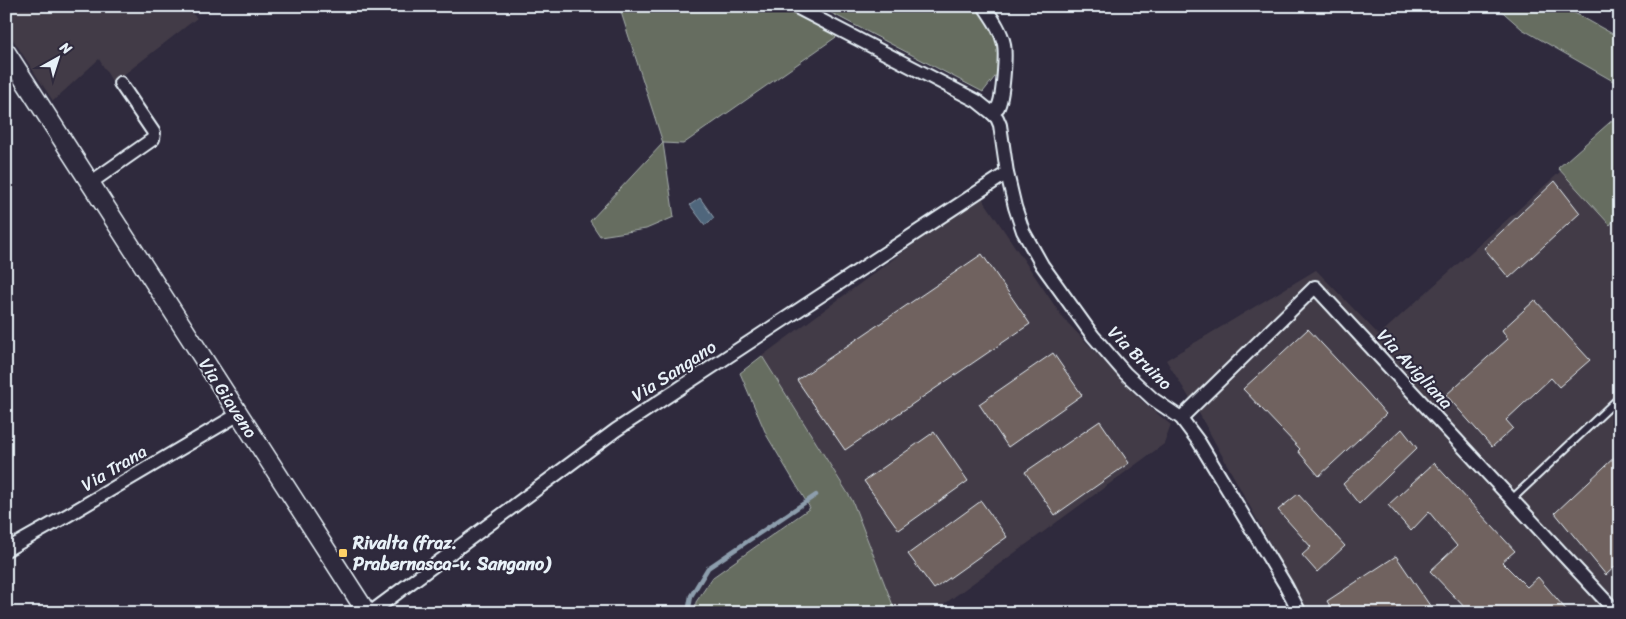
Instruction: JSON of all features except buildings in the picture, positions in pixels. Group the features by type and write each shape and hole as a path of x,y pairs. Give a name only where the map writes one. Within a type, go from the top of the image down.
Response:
{"main road":[{"name":"Via Giaveno","path":"6,52 238,414 369,613"}],"street":[{"path":"794,6 977,101 992,113 998,107 1004,73 1004,45 997,26 984,6"},
{"path":"90,183 153,139 154,133 120,83"},
{"name":"Via Bruino","path":"992,113 1000,125 1014,206 1023,231 1042,265 1093,336 1125,373 1153,399 1181,418 1199,442 1300,613"},
{"name":"Via Sangano","path":"369,613 616,430 1007,173"},
{"name":"Via Avigliana","path":"1181,418 1314,287 1617,613"},
{"name":"Via Trana","path":"6,550 238,414"}],"lane":[{"path":"1512,499 1620,397"}],"shaded area":[{"path":"6,6 183,6 197,18 113,83 99,59 53,101 6,29"},
{"path":"1561,171 1609,224 1620,212 1620,613 1308,613 1200,415 1166,360 1316,270 1379,335"},
{"path":"980,195 1063,318 1141,400 1171,425 1164,444 932,613 896,613 852,500 762,356"}],"green space":[{"path":"619,6 783,6 839,35 683,144 663,143"},
{"path":"818,6 977,6 992,27 999,46 998,73 983,92"},
{"path":"1496,6 1562,6 1620,38 1620,85 1522,29"},
{"path":"1620,110 1620,212 1610,225 1558,168 1617,116"},
{"path":"663,143 674,217 646,229 600,236 590,221"},
{"path":"762,356 852,500 896,613 695,613 696,602 713,577 810,508 767,436 740,373"}],"water":[{"path":"700,198 714,218 705,225 690,205"}],"waterway":[{"path":"688,613 691,596 708,568 816,495"}],"place":[{"name":"Rivalta (fraz. Prabernasca-v. Sangano)","path":"343,553"}]}
